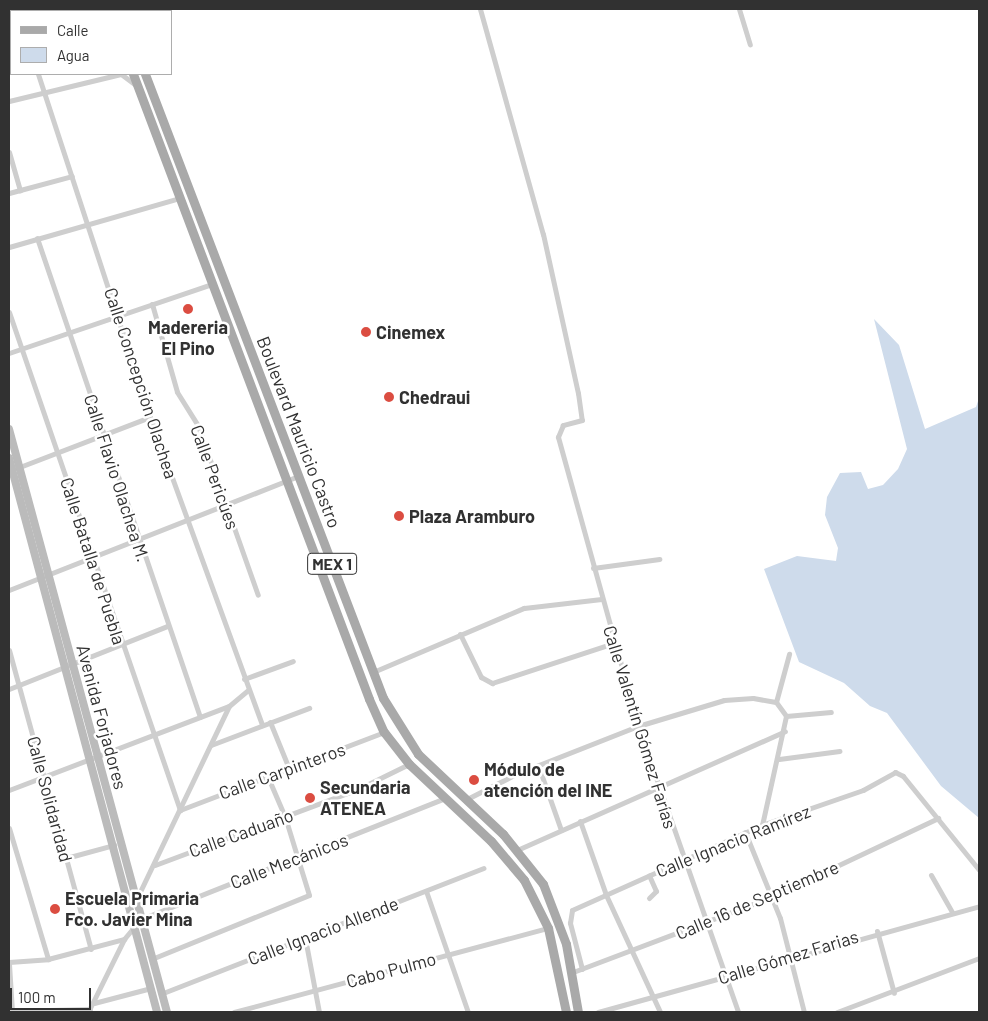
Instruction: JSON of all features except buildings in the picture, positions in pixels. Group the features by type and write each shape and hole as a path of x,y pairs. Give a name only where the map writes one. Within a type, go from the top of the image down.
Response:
{"main road":[{"name":"Boulevard Mauricio Castro","path":"133,75 286,481 384,732 409,764 443,799 512,863 548,928 566,1012"},
{"name":"Boulevard Mauricio Castro","path":"145,75 373,672 406,739 517,850 552,902 573,972 578,1012"},
{"name":"Avenida Forjadores","path":"9,429 13,469"},
{"name":"Avenida Forjadores","path":"9,458 45,576 94,758 136,900 138,921 157,1012"},
{"path":"345,634 365,650"},
{"name":"Avenida Forjadores","path":"94,758 115,845 138,921 154,958 167,1012"}],"street":[{"name":"Calle Valentín Gómez Farías","path":"480,9 543,234 578,393 582,420 563,425 558,437 601,599 638,726 704,924 738,1012"},
{"path":"739,9 750,44"},
{"name":"Calle Concepción Olachea","path":"38,75 119,316 150,417 262,726"},
{"path":"9,101 117,75"},
{"path":"122,75 137,86"},
{"path":"9,152 20,190"},
{"path":"9,193 72,176"},
{"path":"9,247 180,198"},
{"name":"Calle Flavio Olachea M.","path":"37,238 70,332 137,540 200,717"},
{"path":"9,353 212,284"},
{"name":"Calle Pericúes","path":"152,304 177,392 198,426 258,595"},
{"name":"Calle Batalla de Puebla","path":"9,312 20,349 93,557 151,736 180,810"},
{"path":"13,469 57,454 150,417"},
{"path":"9,590 298,476"},
{"path":"593,568 659,559"},
{"path":"373,672 460,634 534,605 601,599"},
{"path":"9,689 168,626"},
{"path":"460,634 481,677 498,683 614,642"},
{"name":"Calle Solidaridad","path":"9,650 91,949"},
{"path":"776,702 789,654"},
{"path":"244,679 293,661"},
{"path":"9,790 229,706 248,690"},
{"path":"465,800 538,766 638,726 730,698 776,702 786,716 785,731 762,825"},
{"path":"136,900 155,865 229,706"},
{"path":"211,745 310,708"},
{"path":"786,716 831,712"},
{"path":"270,722 288,766"},
{"path":"517,850 658,784 785,731"},
{"name":"Calle Carpinteros","path":"180,810 267,774 384,732"},
{"path":"779,758 839,750"},
{"name":"Calle Caduaño","path":"155,865 285,817 409,764"},
{"path":"538,766 561,830"},
{"name":"Calle Ignacio Ramírez","path":"582,969 570,912 745,832 853,795 898,772 938,818"},
{"path":"154,958 307,897 309,888 285,817 267,774"},
{"name":"Calle Mecánicos","path":"138,921 443,799"},
{"path":"938,818 979,870"},
{"name":"Calle 16 de Septiembre","path":"573,972 633,951 771,897 938,818"},
{"path":"580,821 606,895 660,1012"},
{"path":"9,828 48,959"},
{"path":"745,832 792,957 804,1012"},
{"path":"66,858 115,845"},
{"name":"Calle Ignacio Allende","path":"163,993 484,868"},
{"path":"649,875 656,891 649,898"},
{"path":"931,875 952,912"},
{"path":"426,891 468,1012"},
{"name":"Calle Gómez Farias","path":"598,1012 877,931 979,906"},
{"path":"124,939 48,959 9,963 11,1011 89,1011 124,939 138,921"},
{"name":"Cabo Pulmo","path":"234,1012 548,928"},
{"path":"877,931 894,993"},
{"path":"305,938 319,1012"},
{"path":"837,1012 851,1009 894,993 979,958"},
{"path":"94,1003 151,988"}],"water":[{"path":"874,319 899,345 925,429 976,407 979,398 979,818 941,786 887,713 870,706 844,683 799,662 764,569 797,556 836,561 838,548 825,515 827,497 840,473 861,472 868,489 883,485 898,469 907,449"}],"place":[{"name":"Madereria El Pino","path":"188,309"},
{"name":"Cinemex","path":"366,332"},
{"name":"Chedraui","path":"389,397"},
{"name":"Plaza Aramburo","path":"399,516"},
{"name":"Módulo de atención del INE","path":"474,780"},
{"name":"Secundaria ATENEA","path":"310,798"},
{"name":"Escuela Primaria Fco. Javier Mina","path":"55,909"}]}
